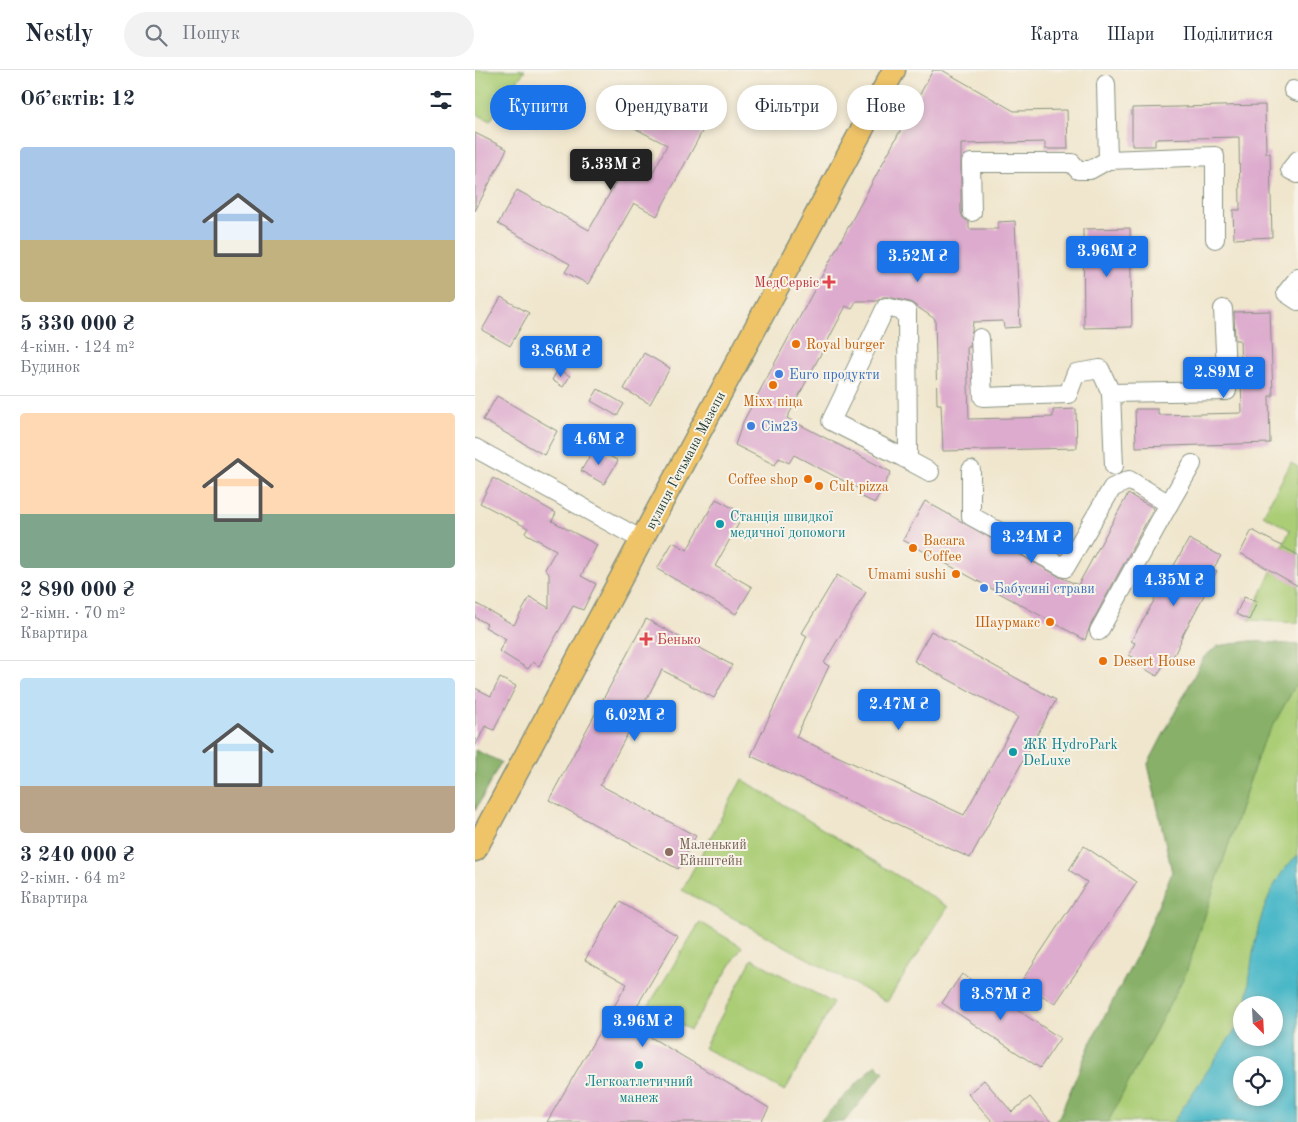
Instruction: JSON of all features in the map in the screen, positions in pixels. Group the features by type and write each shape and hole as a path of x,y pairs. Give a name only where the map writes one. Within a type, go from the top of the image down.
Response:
{"main road":[{"name":"вулиця Гетьмана Мазепи","path":"475,850 894,70"}],"street":[{"path":"1106,84 1108,160"},
{"path":"972,212 971,163 1072,163 1077,170 1090,170 1108,160 1215,156 1215,239"},
{"path":"1298,160 1290,170 1298,174"},
{"path":"1298,278 1286,293 1298,300"},
{"path":"908,460 907,312 886,307 831,421 930,472"},
{"path":"1111,393 1227,391 1223,309"},
{"path":"980,338 983,397 1068,394 1076,373 1100,369 1111,393 1114,466"},
{"path":"475,448 641,540"},
{"path":"1099,631 1192,464"},
{"path":"971,470 971,516 1065,568 1112,488 1129,480 1169,504"}],"green space":[{"path":"475,70 525,70 515,85 490,85 490,121 475,113"},
{"path":"1291,463 1298,467 1298,623 1249,620 1290,530 1263,515"},
{"path":"1251,641 1298,645 1298,1122 1055,1122 1060,1115 1092,1040 1141,948 1172,872 1148,764 1204,657 1218,646"},
{"path":"1251,641 1298,645 1298,681 1261,747 1186,973 1108,1122 1055,1122 1060,1115 1092,1040 1141,948 1172,872 1148,764 1204,657 1218,646"},
{"path":"475,750 501,762 475,811"},
{"path":"742,779 948,907 887,1002 682,890"},
{"path":"700,922 742,947 690,1030 649,1005"},
{"path":"752,959 833,1003 785,1091 704,1048"},
{"path":"876,1064 884,1072 844,1122 819,1122"}],"water":[{"path":"1298,855 1298,1122 1173,1122 1233,1033 1233,1046 1283,1046 1283,996 1248,996 1251,966 1259,924 1274,885"}],"building":[{"path":"933,70 942,70 1014,111 1067,110 1068,149 1045,149 1045,142 961,144 961,212 963,218 969,222 969,229 998,229 998,222 1015,221 1020,327 1004,328 1003,321 973,322 970,347 967,347 969,419 1053,417 1053,410 1076,409 1077,448 943,451 941,404 937,404 935,319 910,302 888,297 883,297 877,301 856,301 852,309 846,306 787,418 891,472 875,503 860,496 863,491 794,455 789,463 779,458 775,465 735,445 743,422 901,130 924,130 924,87"},
{"path":"1265,105 1266,153 1270,153 1272,237 1234,239 1233,210 1240,210 1239,137 1155,139 1155,146 1132,146 1132,108"},
{"path":"638,130 703,130 657,216 634,203 588,284 565,272 570,264 498,224 517,190 589,230 625,166 649,180 667,145"},
{"path":"475,133 507,149 475,211"},
{"path":"1130,228 1132,327 1084,328 1083,229"},
{"path":"501,297 529,313 510,346 482,330"},
{"path":"1270,311 1273,396 1269,396 1270,443 1136,447 1135,409 1158,409 1158,415 1242,413 1240,340 1235,340 1234,312"},
{"path":"644,353 670,368 650,404 624,389"},
{"path":"558,369 570,376 563,387 552,380"},
{"path":"598,389 624,404 617,416 591,401"},
{"path":"497,396 557,431 544,455 483,420"},
{"path":"595,447 618,461 604,484 581,471"},
{"path":"493,478 556,513 552,521 597,545 581,576 596,584 583,610 573,606 539,666 533,662 528,669 499,651 506,639 485,627 487,624 475,617 475,603 514,625 530,597 549,608 549,574 545,569 556,550 525,533 528,528 480,503"},
{"path":"1128,494 1154,508 1090,626 1085,640 903,540 925,501 1060,577 1078,585"},
{"path":"716,499 744,514 715,566 752,587 736,614 657,569 673,542 687,550"},
{"path":"1252,530 1298,555 1298,586 1240,553"},
{"path":"1189,539 1221,556 1213,569 1217,571 1180,640 1173,657 1169,655 1157,676 1140,666 1142,662 1129,655 1135,643 1131,641"},
{"path":"837,575 866,592 824,663 829,666 796,737 964,815 1018,717 914,661 931,631 1056,700 970,858 751,756 807,636 802,633"},
{"path":"1244,597 1257,602 1249,620 1236,614"},
{"path":"646,619 732,665 714,698 662,670 600,785 696,836 678,869 549,800"},
{"path":"500,678 516,686 494,730 485,726 475,747 475,688 491,696"},
{"path":"1084,846 1137,882 1055,1004 1021,982 1087,882 1069,870"},
{"name":"Легкоатлетичний манеж","path":"620,902 678,936 627,1023 769,1108 761,1122 547,1122 627,984 585,960"},
{"path":"962,974 1060,1038 1040,1068 942,1003"},
{"path":"984,1080 1012,1112 1030,1097 1051,1122 993,1122 968,1094"}],"place":[{"name":"МедСервіс","path":"829,282"},
{"name":"Royal burger","path":"796,344"},
{"name":"Euro продукти","path":"779,374"},
{"name":"Mixx піца","path":"773,385"},
{"name":"Сім23","path":"751,426"},
{"name":"Coffee shop","path":"808,479"},
{"name":"Cult pizza","path":"819,486"},
{"name":"Станція швидкої медичної допомоги","path":"720,524"},
{"name":"Bacara Coffee","path":"913,548"},
{"name":"Umami sushi","path":"956,574"},
{"name":"Бабусині страви","path":"984,588"},
{"name":"Шаурмакс","path":"1050,622"},
{"name":"Бенько","path":"646,639"},
{"name":"Desert House","path":"1103,661"},
{"name":"ЖК HydroPark DeLuxe","path":"1013,752"},
{"name":"Маленький Ейнштейн","path":"669,852"},
{"name":"Легкоатлетичний манеж","path":"639,1065"}]}
